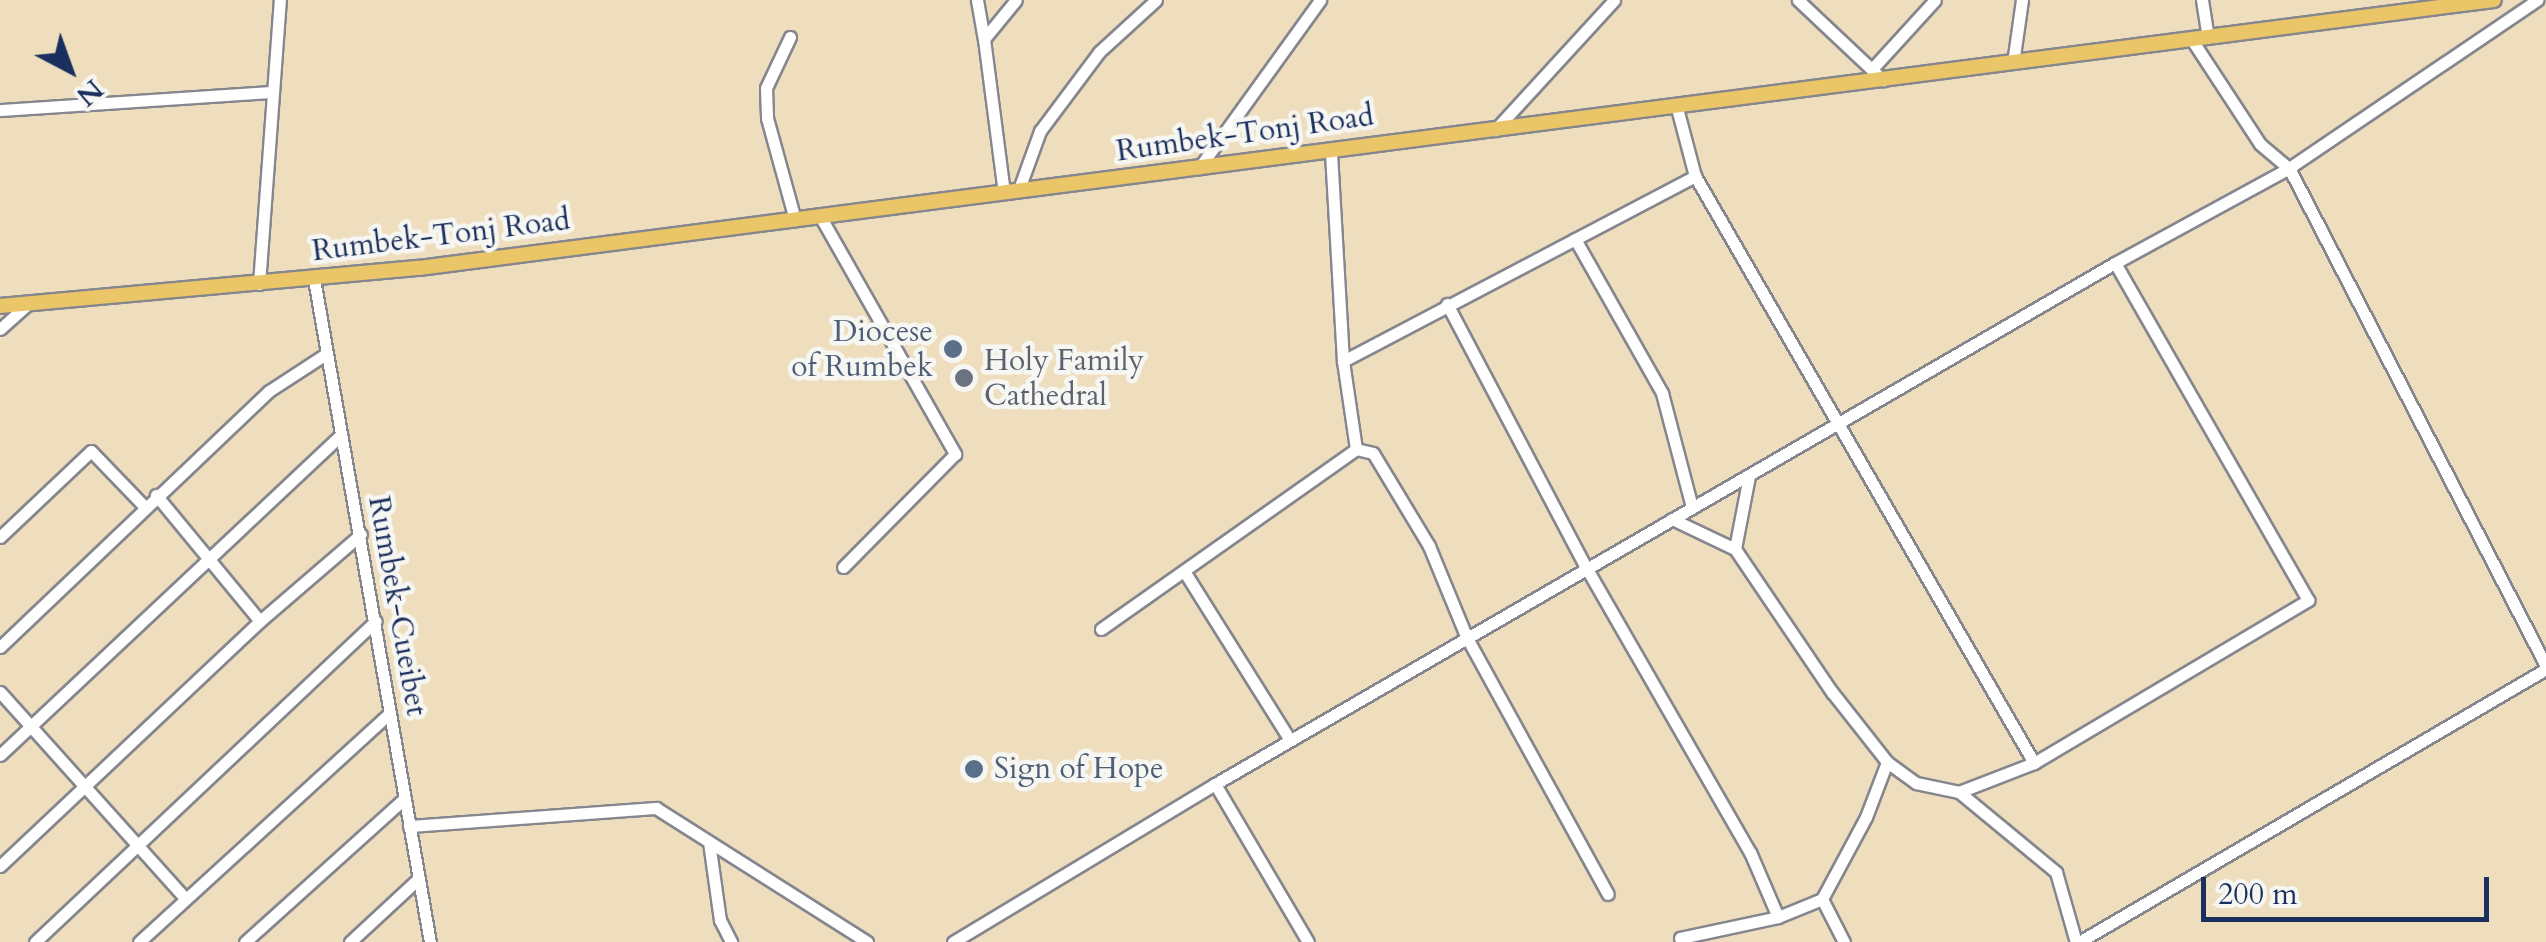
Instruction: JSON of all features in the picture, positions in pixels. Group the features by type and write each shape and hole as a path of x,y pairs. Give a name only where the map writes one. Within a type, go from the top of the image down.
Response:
{"main road":[{"name":"Rumbek-Tonj Road","path":"0,306 314,280 1677,108 2494,0"}],"street":[{"path":"259,284 280,0"},
{"path":"977,0 1011,191"},
{"path":"984,39 1016,0"},
{"path":"1011,191 1040,131 1099,52 1156,0"},
{"path":"1199,168 1320,0"},
{"path":"1495,130 1614,0"},
{"path":"1798,0 1884,80"},
{"path":"1872,68 1936,0"},
{"path":"2014,63 2022,0"},
{"path":"1672,520 1734,548 1832,692 1887,762 1916,783 1959,792 2056,872 2077,942 2546,668 2289,168 2260,144 2200,39 2202,0"},
{"path":"953,942 1290,740 2115,263 2289,168 2537,0"},
{"path":"790,37 766,88 767,118 795,220"},
{"path":"0,110 272,92"},
{"path":"1677,108 1695,176 1841,422 2034,762"},
{"path":"1330,150 1343,361 1356,449"},
{"path":"1343,361 1695,176"},
{"path":"820,216 955,454 844,566"},
{"path":"1576,239 1662,393 1692,508"},
{"path":"1959,792 2034,762 2308,600 2115,263"},
{"name":"Rumbek-Cueibet","path":"314,280 430,942"},
{"path":"0,329 28,304"},
{"path":"1448,304 1587,568 1740,836 1778,917"},
{"path":"0,646 269,390 326,354"},
{"path":"0,756 341,435"},
{"path":"1101,629 1356,449 1373,453 1429,546 1467,638 1608,894"},
{"path":"0,537 91,451 144,506"},
{"path":"1734,548 1749,476"},
{"path":"156,495 260,621"},
{"path":"0,866 260,621 361,534"},
{"path":"1184,571 1290,740"},
{"path":"34,942 376,621"},
{"path":"0,692 186,899"},
{"path":"139,942 390,713"},
{"path":"1680,938 1778,917 1822,900 1866,816 1887,762"},
{"path":"1215,784 1308,942"},
{"path":"245,942 405,798"},
{"path":"409,826 656,808 866,942"},
{"path":"709,842 720,920 730,942"},
{"path":"350,942 420,878"},
{"path":"1822,900 1844,942"}],"place":[{"name":"Diocese of Rumbek","path":"953,349"},
{"name":"Holy Family Cathedral","path":"964,378"},
{"name":"Sign of Hope","path":"974,769"}]}
